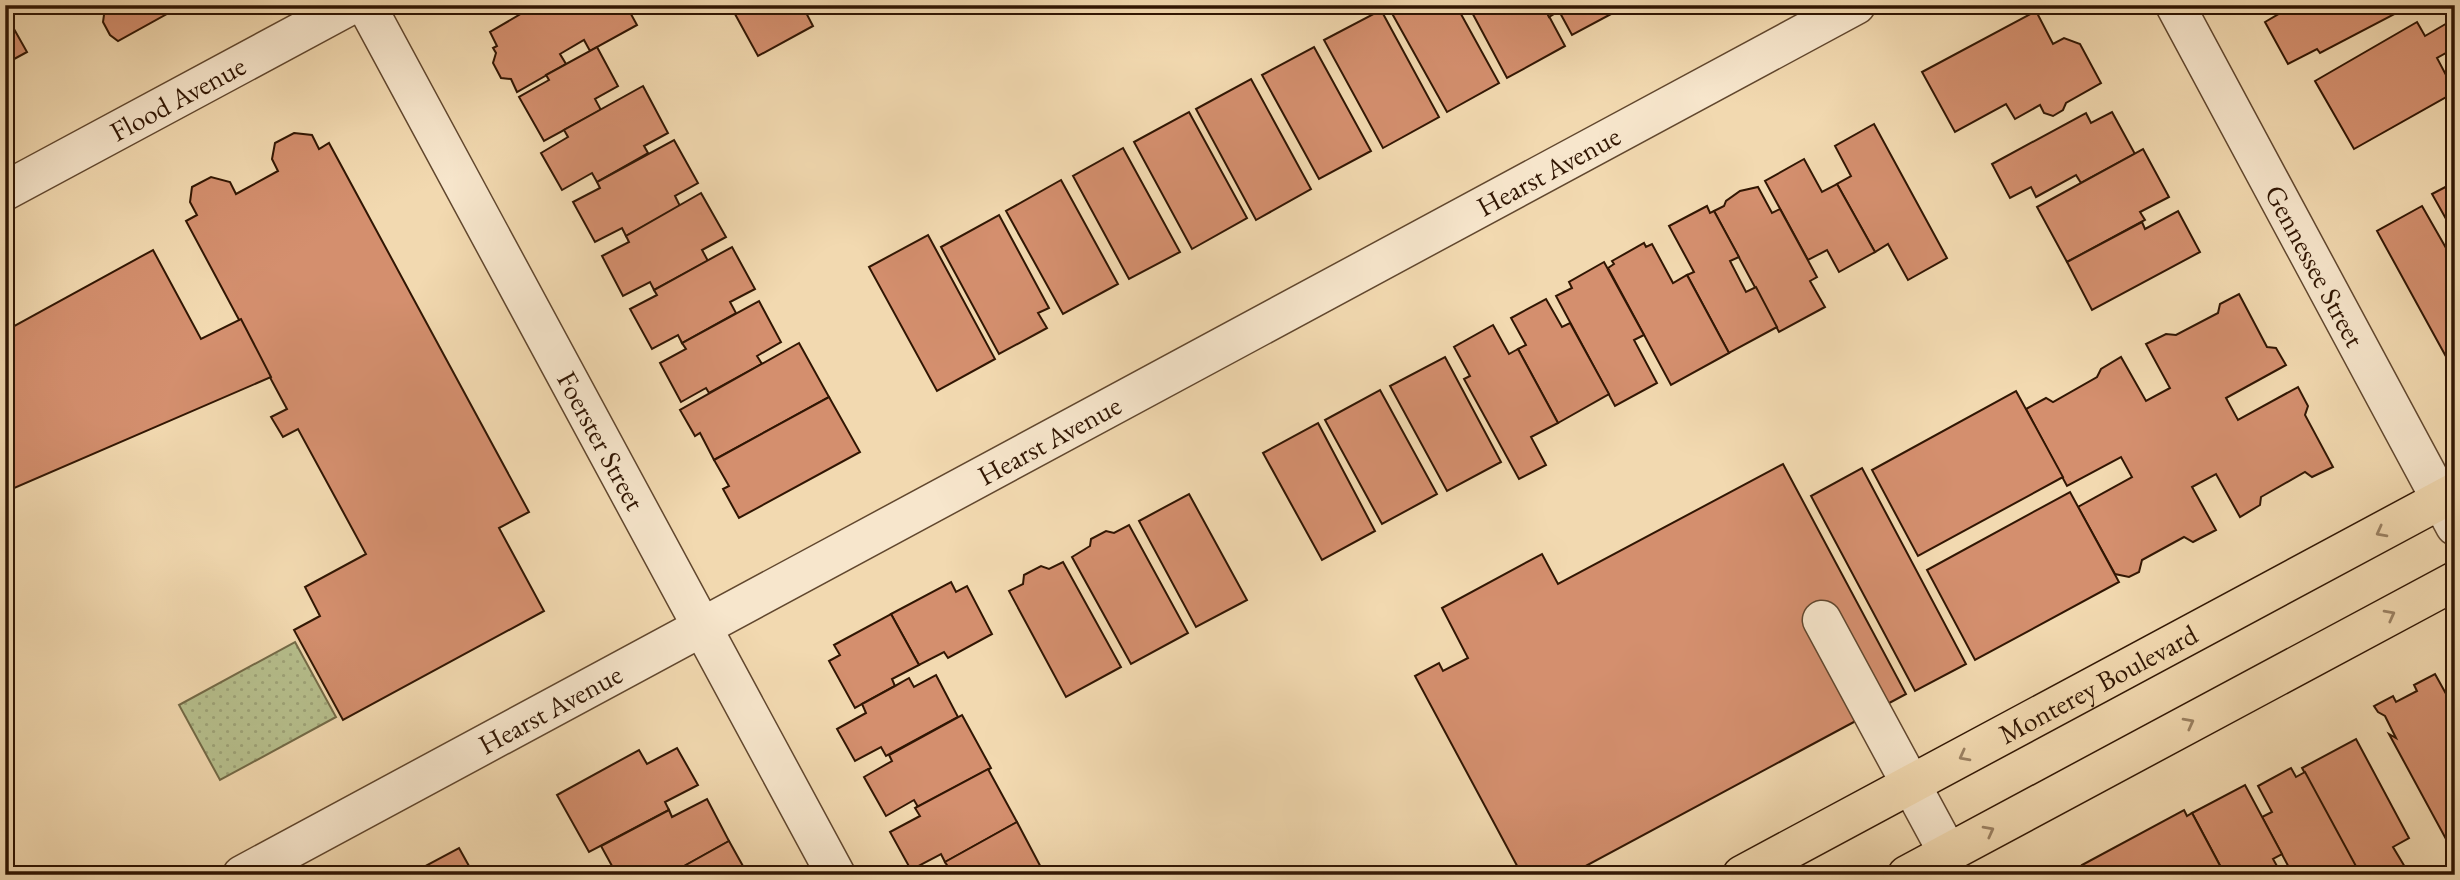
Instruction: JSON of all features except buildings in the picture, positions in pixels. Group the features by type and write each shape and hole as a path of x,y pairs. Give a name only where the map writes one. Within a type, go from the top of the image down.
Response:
{"main road":[{"name":"Monterey Boulevard","path":"1742,875 2450,506"},
{"path":"1907,875 2455,581"}],"street":[{"name":"Flood Avenue","path":"5,191 351,5"},
{"name":"Foerster Street","path":"366,5 836,875"},
{"name":"Hearst Avenue","path":"242,875 1856,5"},
{"name":"Gennessee Street","path":"2175,5 2450,506"},
{"path":"1822,620 1948,853"}],"green space":[{"path":"295,642 336,717 220,780 179,705"}]}
